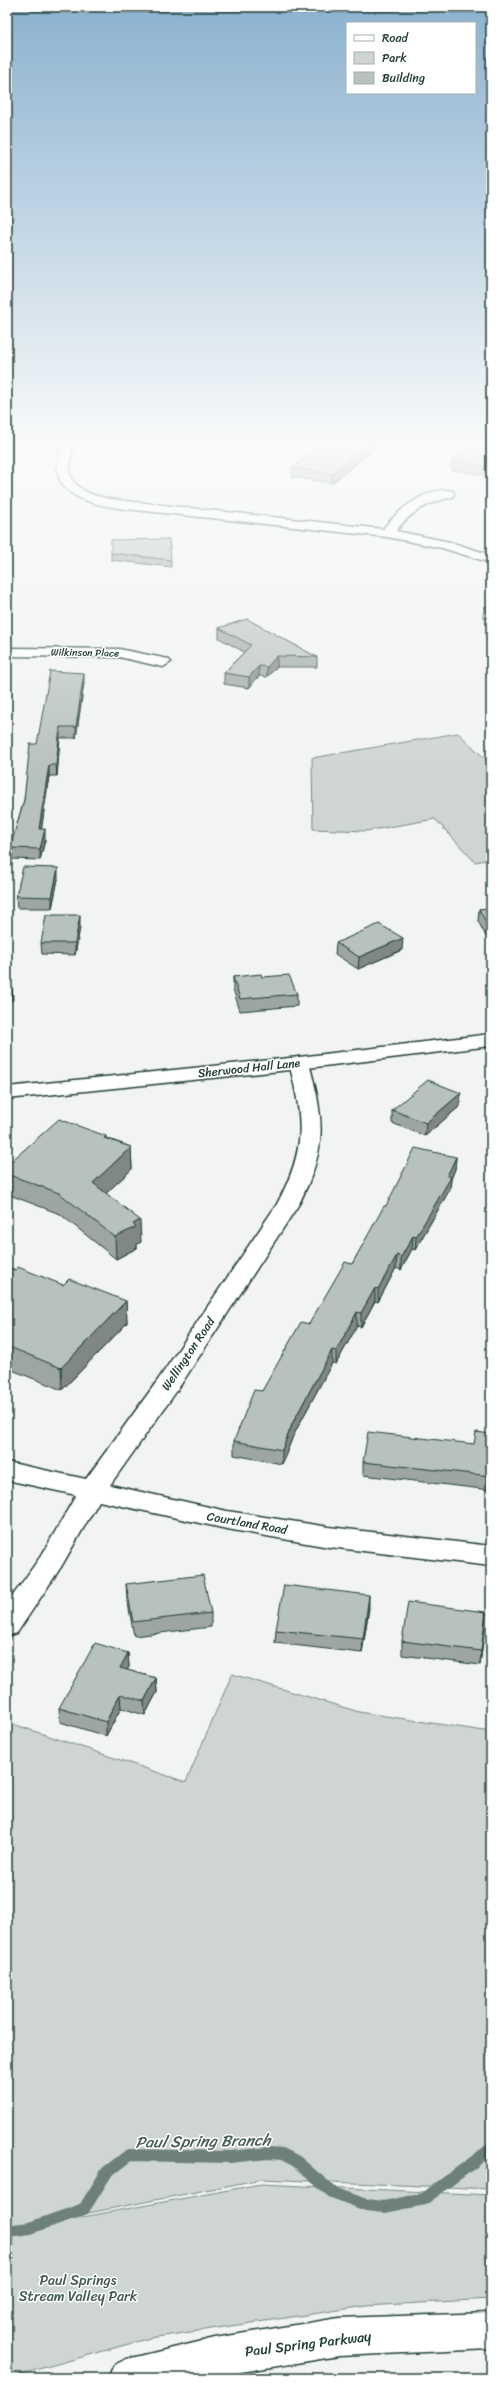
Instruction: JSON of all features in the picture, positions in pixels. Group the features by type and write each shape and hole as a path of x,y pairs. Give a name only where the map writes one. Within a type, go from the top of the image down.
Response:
{"street":[{"path":"469,552 491,559"},
{"name":"Wilkinson Place","path":"7,652 120,653 163,662"},
{"name":"Sherwood Hall Lane","path":"7,1093 299,1063 491,1040"},
{"name":"Wellington Road","path":"7,1626 52,1560 92,1490 167,1386 299,1184 309,1156 312,1129 311,1107 299,1063"},
{"name":"Courtland Road","path":"7,1471 227,1520 329,1537 491,1556"},
{"name":"Paul Spring Parkway","path":"127,2378 215,2357 339,2337 491,2331"}],"green space":[{"path":"458,733 491,764 491,859 475,862 435,819 366,831 313,829 312,758"},
{"path":"232,1674 359,1712 491,1732 491,2189 262,2179 7,2229 7,1722 186,1782"},
{"name":"Paul Springs Stream Valley Park","path":"261,2184 491,2195 491,2299 366,2306 150,2338 7,2378 7,2231"}],"building":[{"path":"170,552 171,560 111,553"},
{"path":"491,605 491,611 484,607"},
{"path":"247,619 317,657 277,656 267,667 259,666 249,677 224,673 251,645 219,628"},
{"path":"50,671 84,673 76,727 60,727 56,765 49,765 39,829 45,829 40,849 10,848 24,800 30,744 37,744"},
{"path":"23,867 58,868 52,897 16,896"},
{"path":"491,908 491,932 479,909"},
{"path":"46,915 80,915 75,943 41,943"},
{"path":"379,924 403,938 359,957 336,943"},
{"path":"261,974 262,977 289,975 297,994 240,999 233,977"},
{"path":"7,984 12,988 7,990"},
{"path":"428,1080 461,1093 426,1123 392,1110"},
{"path":"59,1119 106,1136 104,1138 131,1147 93,1183 140,1220 133,1224 136,1227 115,1237 59,1193 7,1174 7,1165"},
{"path":"415,1148 456,1157 447,1176 451,1177 416,1237 413,1236 401,1257 397,1255 378,1289 375,1288 361,1313 357,1312 336,1351 332,1350 293,1422 282,1450 234,1441 254,1390 262,1391 301,1322 309,1324 345,1262 352,1264 384,1206 386,1206"},
{"path":"7,1267 15,1270 18,1267 63,1285 69,1279 126,1301 61,1368 7,1346"},
{"path":"368,1432 474,1444 476,1432 491,1434 491,1476 363,1462"},
{"path":"203,1575 211,1613 133,1622 126,1584"},
{"path":"284,1585 369,1595 363,1639 276,1630"},
{"path":"408,1602 486,1612 481,1651 402,1641"},
{"path":"95,1643 128,1653 120,1668 156,1678 144,1701 120,1694 106,1722 59,1708"}],"waterway":[{"name":"Paul Spring Branch","path":"7,2231 30,2228 84,2209 107,2172 129,2155 230,2157 268,2153 282,2154 296,2161 332,2192 366,2205 384,2207 424,2199 491,2149"}]}
